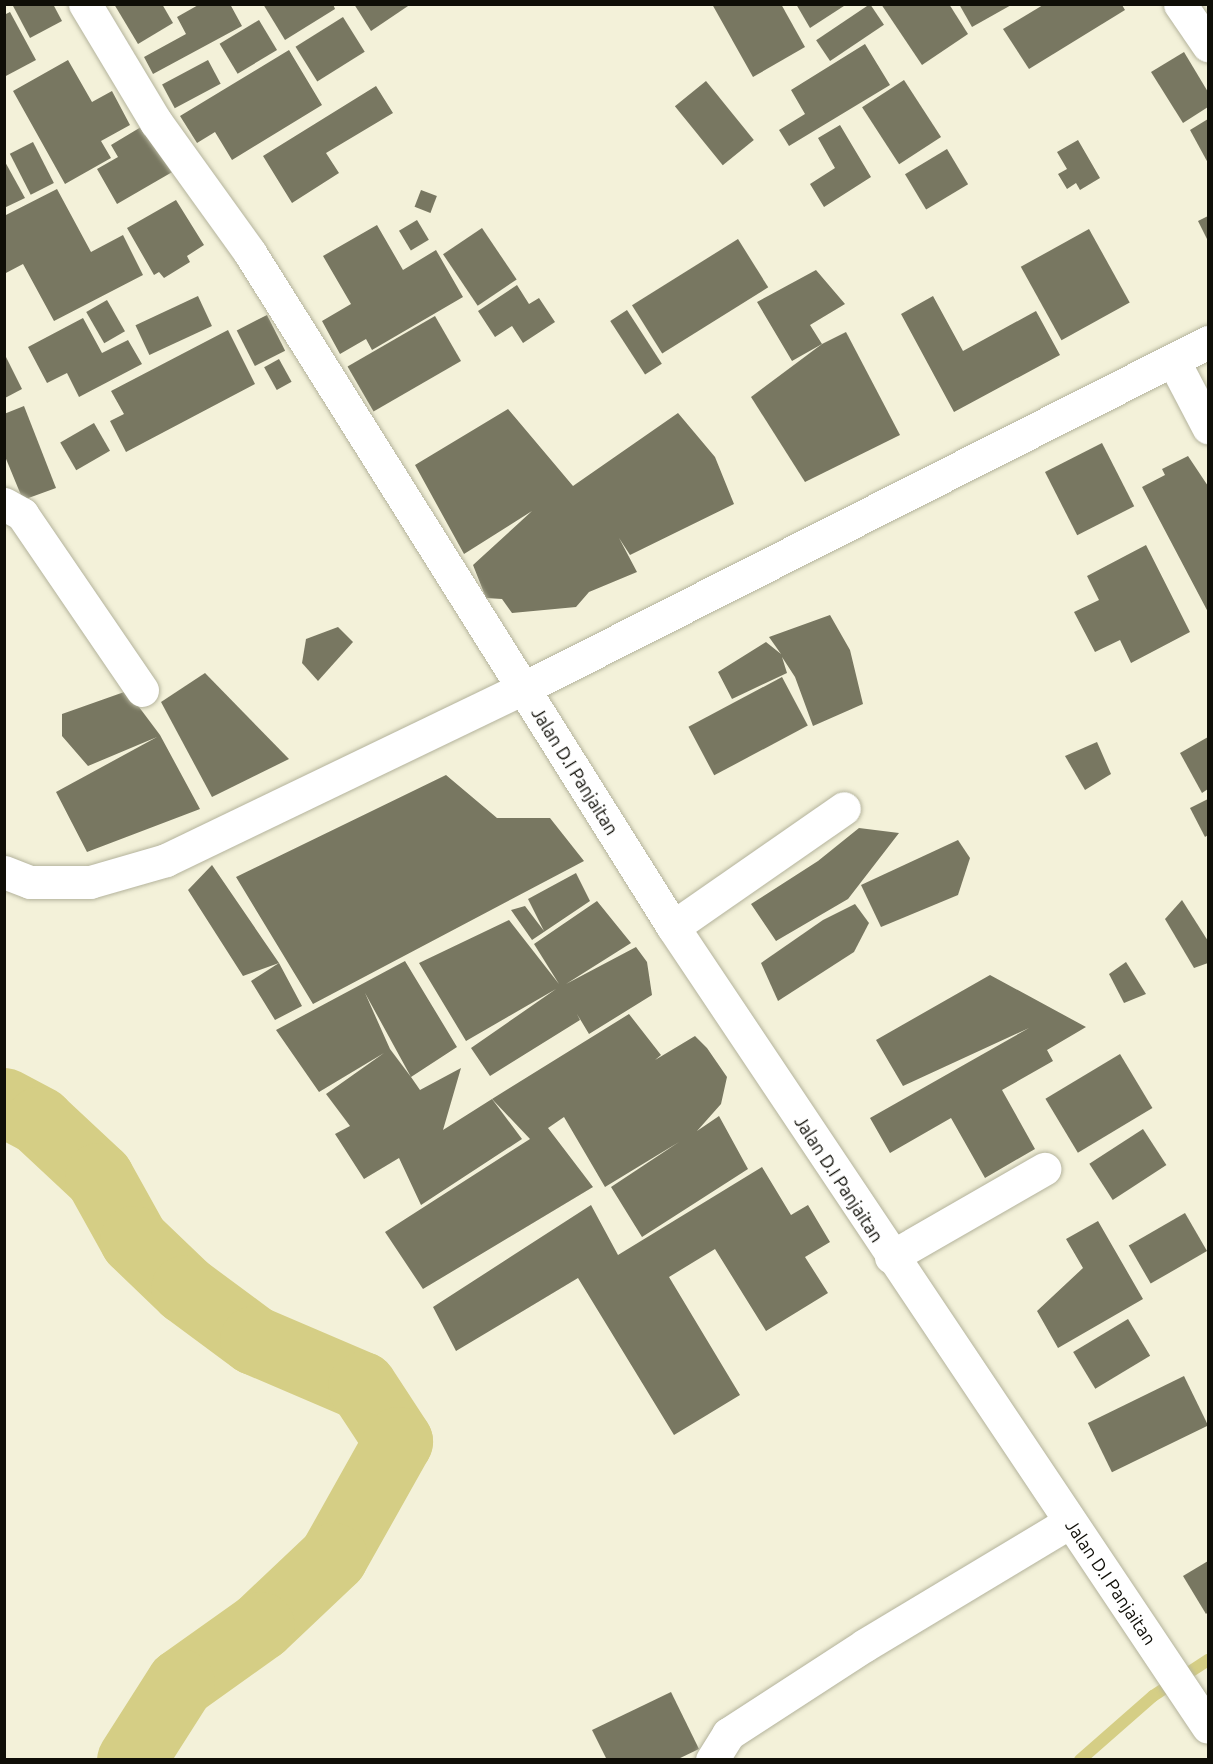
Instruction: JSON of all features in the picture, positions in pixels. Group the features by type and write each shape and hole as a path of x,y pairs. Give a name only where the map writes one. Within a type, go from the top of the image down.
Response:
{"street":[{"name":"Jalan D.I Panjaitan","path":"85,4 156,122 250,253 673,927 891,1257 1200,1714"},
{"path":"1180,4 1209,45"},
{"path":"4,872 30,882 90,882 166,860 524,688 1209,342"},
{"path":"1173,360 1209,427"},
{"path":"4,504 22,514 142,690"},
{"path":"673,927 844,808"},
{"path":"891,1257 1044,1169"},
{"path":"712,1760 728,1734 865,1645 1070,1522"}],"building":[{"path":"12,4 53,4 62,21 30,38"},
{"path":"114,4 162,4 173,23 138,44"},
{"path":"200,4 230,4 242,26 153,74 144,57 186,34 177,17"},
{"path":"263,4 333,4 335,9 285,40"},
{"path":"354,4 411,4 371,31"},
{"path":"712,4 781,4 805,47 753,77"},
{"path":"796,4 847,4 810,28"},
{"path":"870,4 884,25 830,61 816,40"},
{"path":"881,4 949,4 968,34 922,65"},
{"path":"959,4 1013,4 972,27"},
{"path":"1043,5 1122,5 1125,10 1029,69 1003,29"},
{"path":"10,12 36,60 4,77 4,15"},
{"path":"343,17 365,52 317,81 296,47"},
{"path":"259,20 277,50 238,74 220,44"},
{"path":"865,44 890,85 789,146 779,130 805,114 791,90"},
{"path":"289,50 322,105 232,160 215,132 197,143 180,116"},
{"path":"1184,52 1208,92 1208,107 1183,123 1151,72"},
{"path":"68,60 92,102 112,91 130,125 101,141 111,158 65,184 13,91"},
{"path":"208,60 221,84 175,108 162,84"},
{"path":"904,80 941,137 899,164 862,107"},
{"path":"706,81 754,140 723,165 675,106"},
{"path":"376,86 393,113 326,153 339,173 292,203 263,156"},
{"path":"1208,119 1208,163 1190,130"},
{"path":"146,124 174,171 117,204 97,169 118,157 111,145"},
{"path":"840,125 871,177 824,207 810,184 835,168 818,138"},
{"path":"1078,140 1100,178 1080,190 1076,183 1067,189 1058,174 1067,169 1057,152"},
{"path":"33,142 54,183 31,195 10,154"},
{"path":"947,149 968,184 926,209 905,174"},
{"path":"4,160 25,198 4,208"},
{"path":"57,189 91,252 123,235 143,275 54,321 23,264 4,274 4,216"},
{"path":"421,190 437,196 430,213 415,207"},
{"path":"176,200 204,245 187,256 190,262 164,278 159,272 154,275 127,228"},
{"path":"1208,216 1208,241 1198,221"},
{"path":"417,220 429,240 411,251 399,231"},
{"path":"377,225 403,270 436,250 463,297 372,350 366,339 340,354 322,321 351,304 323,256"},
{"path":"482,228 517,279 478,306 443,254"},
{"path":"1089,229 1130,302 1062,340 1021,267"},
{"path":"738,239 768,287 662,354 632,305"},
{"path":"816,270 845,304 810,325 822,344 792,361 757,302"},
{"path":"517,285 529,304 539,298 555,322 523,343 512,326 495,337 478,311"},
{"path":"198,296 212,326 149,355 135,325"},
{"path":"933,296 963,351 1036,311 1060,355 954,412 901,314"},
{"path":"107,300 125,331 104,343 86,312"},
{"path":"627,310 662,364 645,375 610,321"},
{"path":"267,315 285,351 255,366 237,330"},
{"path":"435,316 461,361 374,412 348,367"},
{"path":"83,318 102,353 128,340 142,364 79,397 67,373 47,383 28,347"},
{"path":"228,330 255,384 126,452 110,421 124,414 111,391"},
{"path":"846,332 900,435 805,482 751,397 822,344"},
{"path":"5,355 22,389 5,398"},
{"path":"279,359 292,382 277,390 264,367"},
{"path":"24,406 56,488 23,500 4,454 4,414"},
{"path":"508,409 573,486 678,413 715,457 734,504 630,555 619,538 637,572 589,592 576,607 512,613 502,599 486,598 473,565 532,511 464,554 415,465"},
{"path":"94,423 110,451 76,470 60,442"},
{"path":"1102,443 1134,506 1077,535 1045,472"},
{"path":"1188,456 1208,486 1208,612 1142,487 1165,475 1162,469"},
{"path":"1146,545 1190,632 1131,663 1120,640 1095,652 1074,612 1099,600 1087,576"},
{"path":"830,615 850,650 863,704 813,726 795,677 782,657 787,673 732,699 718,672 766,642 781,654 769,637"},
{"path":"338,627 353,642 318,681 302,663 306,639"},
{"path":"205,673 289,759 212,797 161,702"},
{"path":"782,677 808,726 714,775 688,727"},
{"path":"127,691 160,735 200,809 87,852 56,792 157,737 88,766 62,736 62,714"},
{"path":"1208,737 1208,789 1202,793 1180,753"},
{"path":"1097,742 1111,774 1085,790 1065,756"},
{"path":"446,775 497,818 550,818 584,861 313,1004 236,877"},
{"path":"1208,799 1208,835 1205,837 1190,808"},
{"path":"859,828 899,833 848,899 776,941 751,904 818,861"},
{"path":"958,840 970,858 958,895 881,927 861,885"},
{"path":"212,865 279,963 243,976 188,890"},
{"path":"576,873 590,901 532,940 511,910 525,906 544,931 528,899"},
{"path":"1182,900 1208,941 1208,963 1194,968 1165,919"},
{"path":"597,901 631,943 566,984 636,947 647,962 652,995 589,1034 577,1014 580,1020 490,1076 471,1048 556,989 466,1041 419,963 509,920 559,984 534,944"},
{"path":"855,904 869,923 854,952 778,1001 761,963 823,920"},
{"path":"405,961 457,1047 411,1077 420,1090 461,1068 443,1130 492,1099 522,1139 421,1205 399,1158 364,1179 335,1134 350,1126 326,1094 384,1053 319,1092 276,1030","holes":["365,993 411,1077 390,1049"]},
{"path":"1126,962 1146,994 1124,1003 1109,974"},
{"path":"279,963 302,1006 275,1020 251,981"},
{"path":"990,975 1086,1027 1047,1050 1053,1061 1002,1090 1035,1149 985,1178 951,1118 890,1153 870,1118 1029,1028 903,1086 876,1040"},
{"path":"629,1014 661,1055 655,1060 695,1036 707,1048 727,1077 721,1104 697,1131 719,1116 748,1169 642,1237 611,1187 679,1142 605,1187 564,1117 548,1128 593,1187 423,1289 385,1232 530,1139 492,1099"},
{"path":"1120,1054 1152,1108 1078,1153 1045,1099"},
{"path":"1143,1129 1166,1165 1113,1200 1089,1164"},
{"path":"762,1167 791,1215 808,1205 830,1242 805,1257 828,1293 766,1331 715,1249 669,1277 740,1395 674,1435 578,1278 456,1351 433,1307 591,1205 618,1255"},
{"path":"1185,1213 1207,1251 1151,1284 1129,1246"},
{"path":"1098,1221 1143,1299 1058,1348 1037,1311 1083,1268 1066,1239"},
{"path":"1128,1319 1150,1356 1095,1389 1073,1352"},
{"path":"1184,1376 1208,1425 1112,1472 1088,1423"},
{"path":"1208,1561 1208,1612 1206,1614 1183,1576"},
{"path":"671,1692 699,1749 676,1760 607,1760 592,1730"}],"waterway":[{"path":"4,1102 39,1121 99,1177 134,1240 185,1289 254,1340 362,1386 398,1441 333,1557 260,1626 180,1683 131,1760"},
{"path":"1080,1760 1153,1696 1208,1660"}]}
